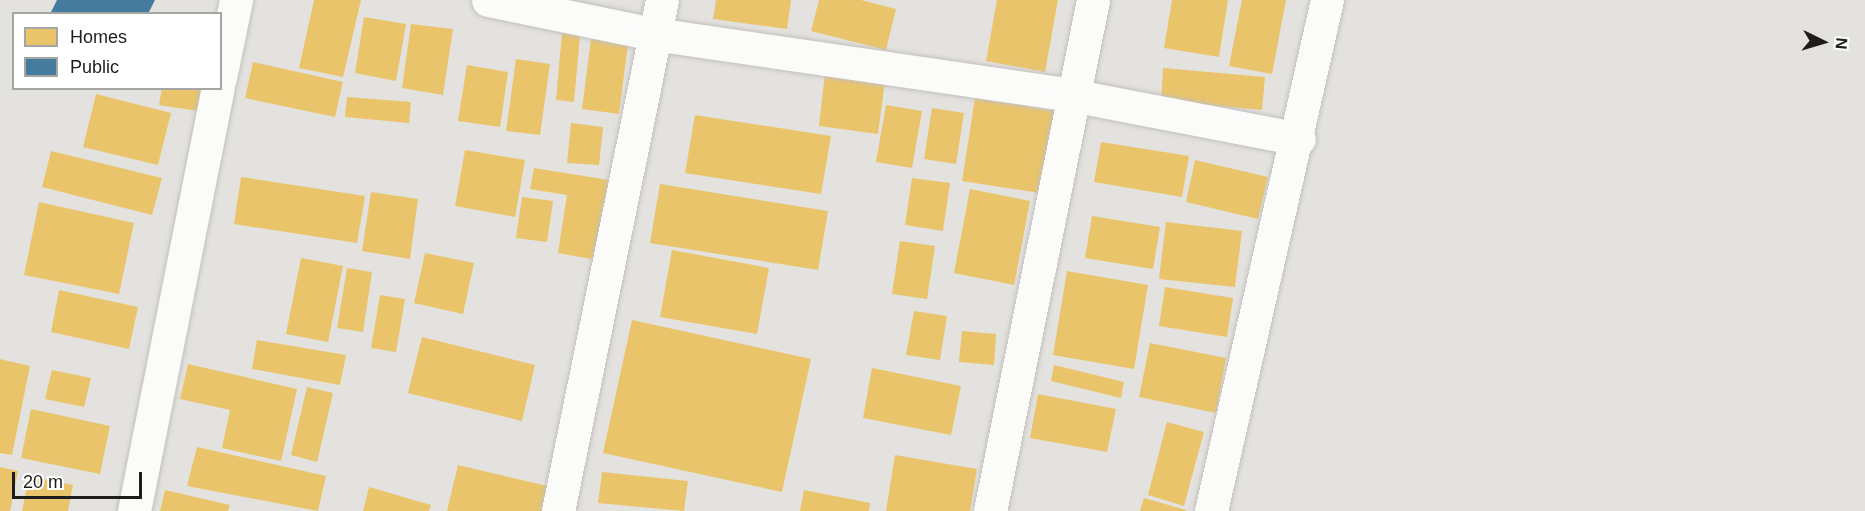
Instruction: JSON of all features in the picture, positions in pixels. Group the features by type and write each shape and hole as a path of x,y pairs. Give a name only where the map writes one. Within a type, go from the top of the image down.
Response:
{"street":[{"path":"222,68 236,0"},
{"path":"488,0 654,34 1071,95 1299,139"},
{"path":"558,511 662,0"},
{"path":"990,511 1071,95 1094,0"},
{"path":"1211,511 1299,139 1327,0"},
{"path":"134,511 218,90"}],"building: Homes":[{"path":"314,0 361,0 343,77 299,68"},
{"path":"716,0 791,0 787,29 713,19"},
{"path":"819,0 861,0 896,9 886,50 811,31"},
{"path":"997,0 1058,0 1045,72 986,61"},
{"path":"1172,0 1228,0 1219,57 1164,48"},
{"path":"1242,0 1286,0 1272,74 1229,66"},
{"path":"364,17 406,24 396,81 355,73"},
{"path":"411,24 453,29 443,95 402,88"},
{"path":"562,33 580,35 574,102 556,100"},
{"path":"591,39 628,44 619,114 582,109"},
{"path":"516,59 550,64 540,135 506,131"},
{"path":"253,62 343,82 335,117 245,98"},
{"path":"467,65 508,72 500,127 458,121"},
{"path":"1163,68 1265,77 1262,110 1161,101"},
{"path":"825,73 885,81 878,134 819,126"},
{"path":"162,90 215,90 211,113 159,105"},
{"path":"96,94 171,113 158,165 83,147"},
{"path":"347,97 411,102 409,123 345,117"},
{"path":"975,98 1059,112 1046,194 962,181"},
{"path":"886,105 922,111 912,168 876,162"},
{"path":"932,108 964,113 956,164 924,159"},
{"path":"695,115 831,136 821,194 685,173"},
{"path":"571,123 603,127 599,165 567,163"},
{"path":"1101,142 1189,156 1182,197 1094,182"},
{"path":"465,150 525,160 515,217 455,206"},
{"path":"51,151 162,178 152,215 42,187"},
{"path":"1195,160 1268,177 1258,219 1186,202"},
{"path":"534,168 609,180 597,260 558,253 567,195 530,189"},
{"path":"241,177 365,196 357,243 234,224"},
{"path":"912,178 950,183 943,231 905,225"},
{"path":"660,184 828,211 818,270 650,243"},
{"path":"970,189 1030,201 1014,285 954,273"},
{"path":"371,192 418,199 410,259 362,251"},
{"path":"522,197 553,201 547,242 516,238"},
{"path":"39,202 134,223 119,294 24,275"},
{"path":"1092,216 1160,227 1153,269 1085,258"},
{"path":"1166,222 1242,231 1235,287 1159,279"},
{"path":"900,241 935,246 927,299 892,294"},
{"path":"672,250 769,268 757,334 660,317"},
{"path":"425,253 474,263 463,314 414,303"},
{"path":"301,258 343,266 328,342 286,334"},
{"path":"347,268 372,272 363,332 337,328"},
{"path":"1067,271 1148,285 1134,369 1053,355"},
{"path":"1165,287 1233,298 1227,337 1159,326"},
{"path":"59,290 138,307 129,349 51,332"},
{"path":"380,295 405,299 396,352 371,348"},
{"path":"914,311 947,316 940,360 906,355"},
{"path":"632,320 811,359 782,492 603,453"},
{"path":"962,331 996,334 994,365 959,362"},
{"path":"422,337 535,365 522,421 408,393"},
{"path":"257,340 346,355 340,385 252,369"},
{"path":"1150,343 1226,358 1216,413 1139,397"},
{"path":"0,359 30,366 12,455 0,453"},
{"path":"188,364 297,389 281,461 222,448 230,410 180,399"},
{"path":"1054,365 1124,382 1121,398 1051,381"},
{"path":"872,368 961,386 951,435 863,418"},
{"path":"52,370 91,378 84,407 45,399"},
{"path":"307,387 333,393 317,462 291,455"},
{"path":"1038,394 1116,409 1107,452 1030,438"},
{"path":"31,409 110,426 100,474 21,458"},
{"path":"1167,422 1204,432 1184,506 1148,495"},
{"path":"197,447 326,476 318,511 187,486"},
{"path":"895,455 977,469 970,511 886,511"},
{"path":"458,465 560,489 555,511 447,511"},
{"path":"0,467 18,471 10,511 0,511"},
{"path":"602,472 688,481 684,511 598,503"},
{"path":"29,476 73,485 68,511 22,511"},
{"path":"369,487 431,505 429,511 363,511"},
{"path":"165,490 230,505 228,511 160,511"},
{"path":"804,490 870,503 869,511 800,511"},
{"path":"1144,498 1186,510 1186,511 1140,511"}],"building: Public":[{"path":"57,0 155,0 149,12 51,12"}]}
